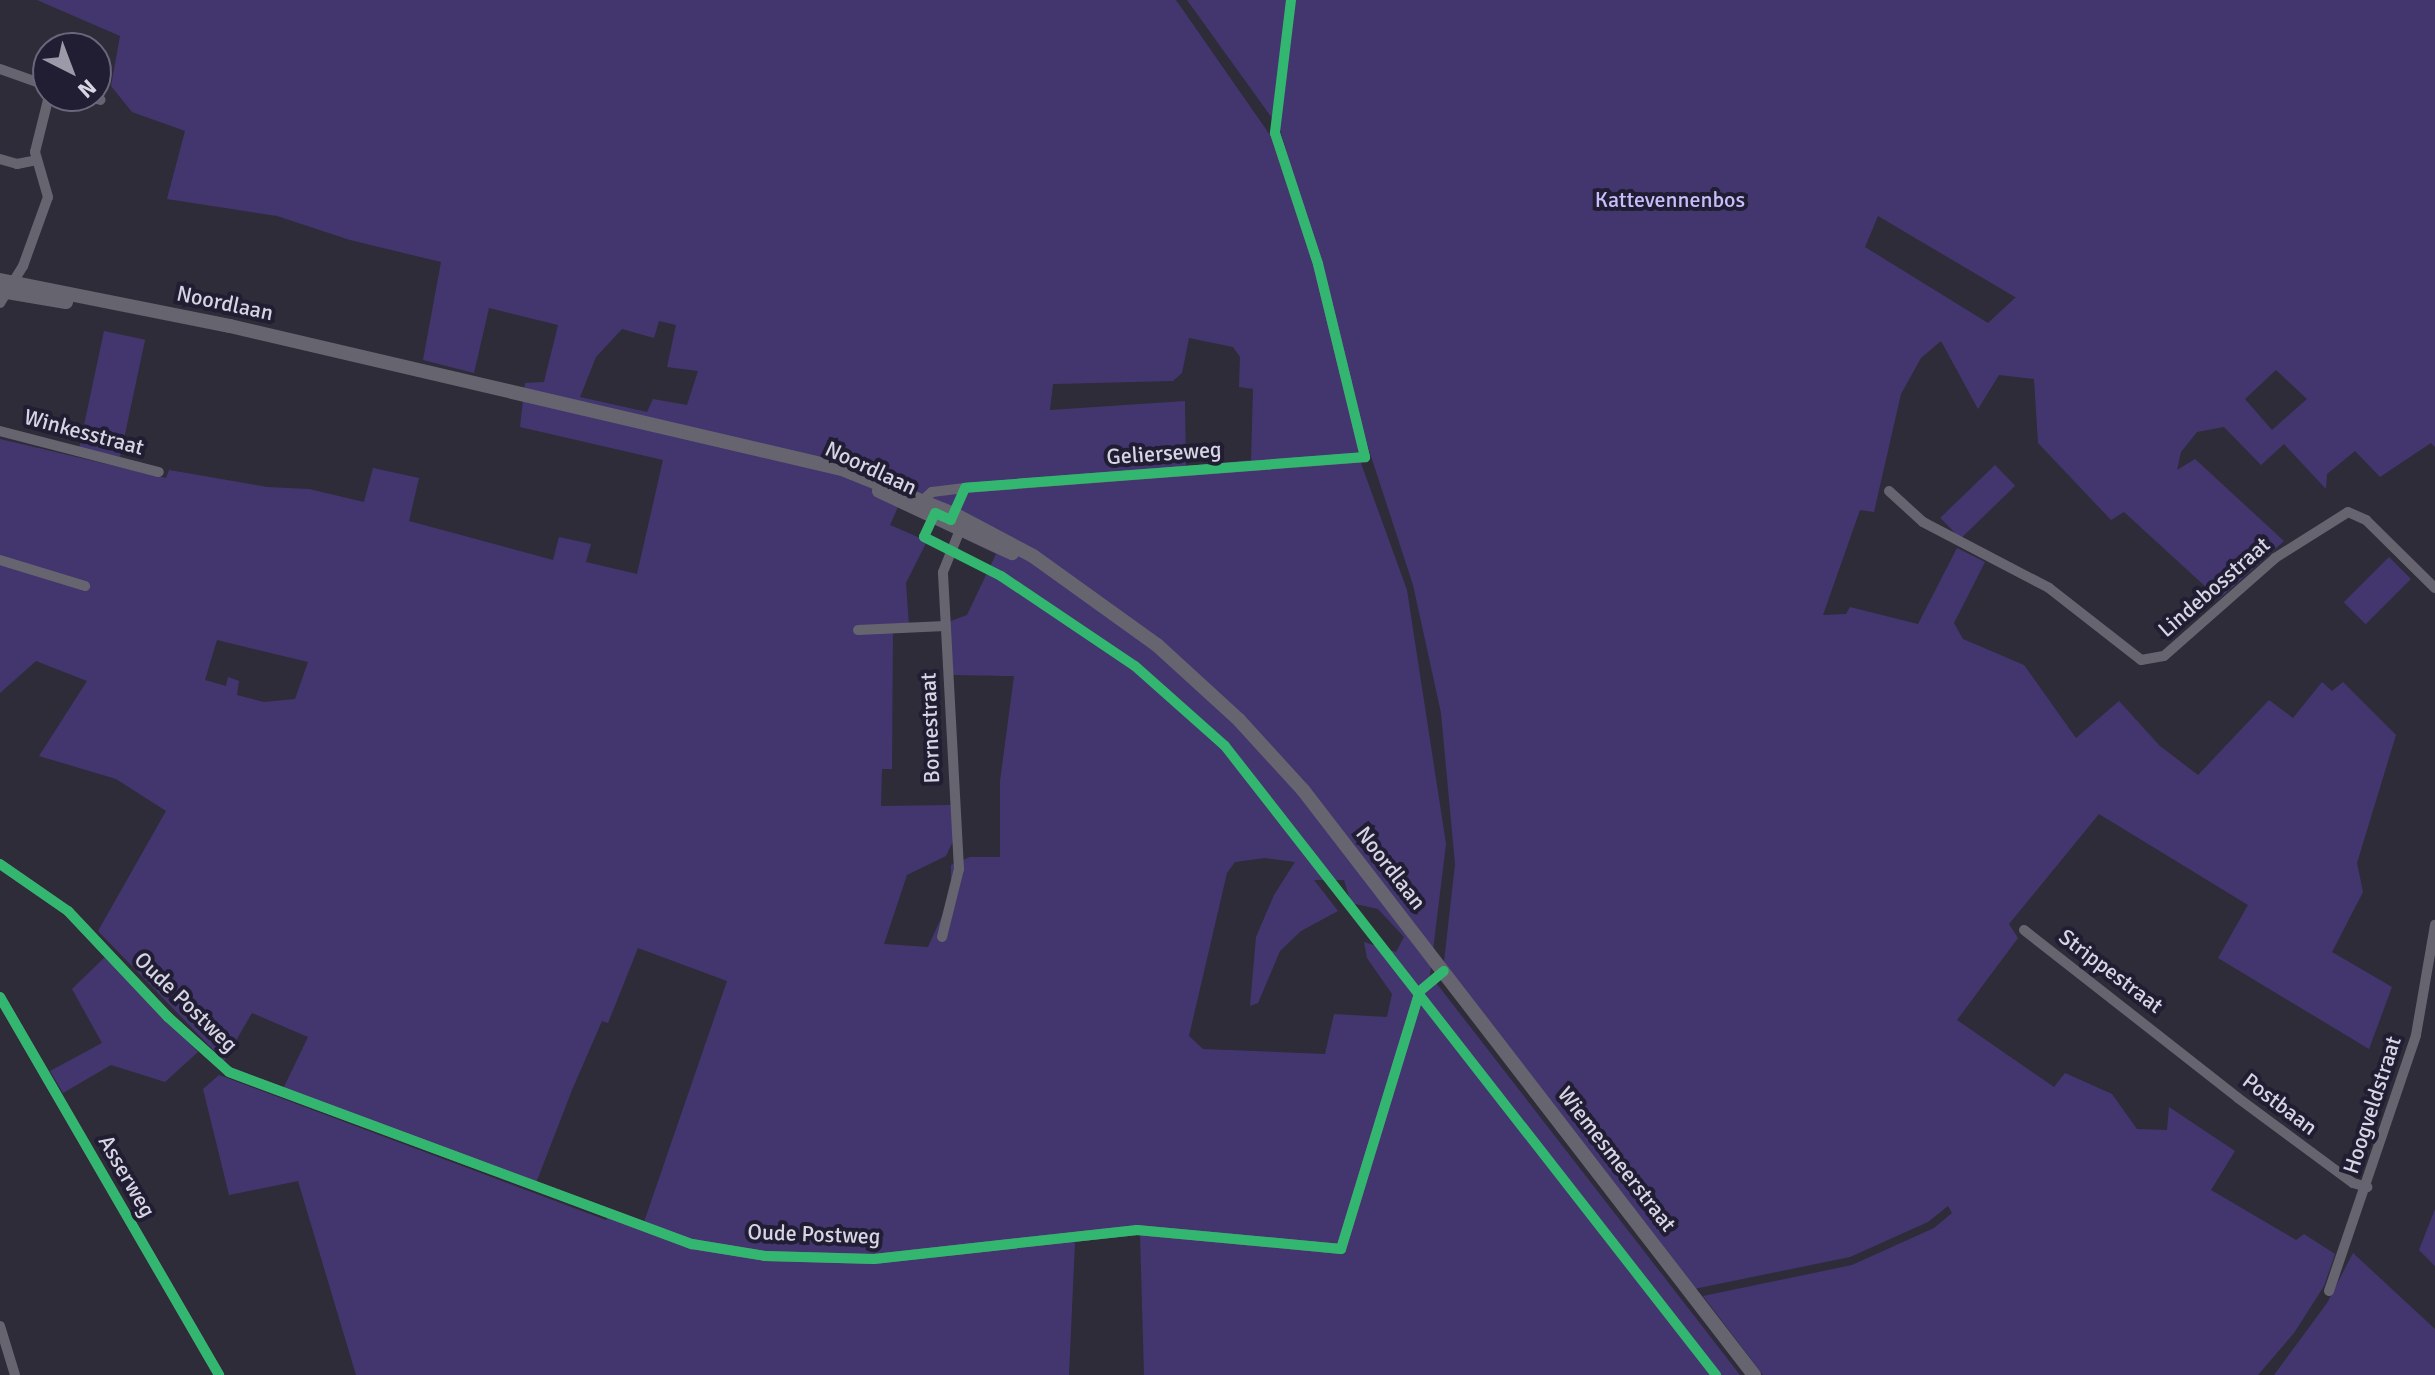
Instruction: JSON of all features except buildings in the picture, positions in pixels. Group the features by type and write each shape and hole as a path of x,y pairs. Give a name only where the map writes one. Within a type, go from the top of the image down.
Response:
{"main road":[{"name":"Noordlaan","path":"4,290 150,311 804,460 923,500 962,526"},
{"name":"Noordlaan","path":"804,460 962,526 1052,571 1157,645 1239,720 1303,790 1444,971"},
{"name":"Wiemesmeerstraat","path":"1444,971 1754,1375"}],"street":[{"path":"0,69 32,81"},
{"path":"4,290 48,197 37,160 36,141 44,112"},
{"name":"Gelierseweg","path":"923,500 932,492 965,488 1365,457 1318,264 1275,133"},
{"path":"0,159 17,164 37,160"},
{"name":"Winkesstraat","path":"0,431 159,472"},
{"name":"Lindebosstraat","path":"1889,491 1923,522 2049,588 2141,660 2164,656 2275,558 2348,512 2366,520 2435,588"},
{"name":"Bornestraat","path":"942,937 959,869 943,572 962,526"},
{"path":"0,560 85,586"},
{"path":"858,630 945,626"},
{"name":"Oude Postweg","path":"0,864 68,911 168,1017 229,1072 692,1244 765,1256 874,1259 1137,1230 1341,1249 1420,991 1444,971"},
{"name":"Hoogveldstraat","path":"2329,1291 2367,1187 2416,1035 2435,925"},
{"name":"Strippestraat","path":"2024,930 2173,1046"},
{"name":"Asserweg","path":"0,997 219,1375"},
{"name":"Postbaan","path":"2173,1046 2353,1183 2367,1187"},
{"path":"0,1326 15,1375"}],"green space":[{"path":"37,0 1176,0 1270,135 1315,268 1362,466 1407,590 1446,844 1430,975 1740,1375 1144,1375 1140,1234 1075,1242 1069,1375 356,1375 298,1181 229,1195 203,1089 219,1075 606,1220 612,1210 644,1222 727,981 638,948 608,1023 602,1021 572,1090 536,1183 283,1089 308,1037 252,1013 224,1061 98,931 166,811 116,779 39,756 87,681 36,661 0,693 0,439 166,478 169,470 267,487 309,489 364,502 373,468 419,478 409,521 553,560 559,537 591,544 586,562 637,574 663,460 520,427 525,383 544,382 558,325 489,308 474,373 423,360 441,262 350,240 277,216 167,199 185,131 132,112 112,87 120,36","holes":["659,321 676,325 667,367 698,371 687,405 653,399 647,412 580,397 596,357 622,329 654,338","1189,338 1233,347 1240,357 1239,387 1253,389 1251,460 1186,466 1185,401 1050,410 1053,384 1173,381 1182,373","898,507 996,554 967,615 948,622 953,675 1014,676 1000,781 1000,857 970,857 951,865 951,896 928,947 884,944 907,875 946,856 954,839 951,805 881,806 882,769 892,769 893,626 909,626 906,583 927,541 890,525","217,640 308,662 295,699 264,702 237,695 239,681 228,677 226,686 205,680","1265,858 1295,862 1274,895 1256,937 1250,1006 1258,1003 1280,951 1301,931 1338,911 1314,880 1344,880 1351,903 1378,909 1404,937 1396,952 1364,942 1367,958 1392,994 1387,1017 1334,1014 1325,1054 1203,1049 1189,1036 1227,873 1235,862"]},
{"name":"Kattevennenbos","path":"1187,0 2435,0 2435,447 2431,443 2380,477 2355,451 2327,474 2326,489 2284,444 2261,465 2224,427 2197,432 2181,452 2177,470 2195,459 2284,541 2219,599 2124,512 2111,520 2038,443 2034,379 1999,375 1978,409 1941,341 1921,358 1901,394 1874,512 1860,510 1823,615 1846,614 1850,607 1918,624 1957,548 1985,562 1954,623 1963,639 2024,665 2076,738 2119,701 2160,746 2198,775 2269,700 2293,718 2322,682 2332,691 2343,682 2396,735 2357,863 2363,892 2332,952 2392,987 2369,1049 2218,958 2248,905 2099,814 2009,924 2018,938 1957,1020 2054,1087 2065,1073 2112,1094 2137,1129 2167,1130 2169,1107 2235,1151 2211,1190 2296,1240 2304,1234 2335,1254 2324,1286 2294,1333 2258,1375 1763,1375 1703,1296 1852,1265 1934,1228 1952,1213 1948,1206 1928,1222 1850,1257 1694,1289 1444,962 1455,864 1441,713 1413,585 1369,450 1280,129","holes":["1878,216 2015,297 2016,297 1988,323 1865,247","2276,370 2307,399 2272,430 2245,399"]},
{"path":"104,331 145,340 120,457 79,448"},
{"path":"1995,465 2015,486 1960,539 1940,518"},
{"path":"2389,557 2411,579 2366,624 2344,602"},
{"path":"106,956 198,1052 165,1082 111,1065 63,1093 50,1071 102,1043 72,989"},
{"path":"2435,1209 2435,1266 2419,1250"},
{"path":"2353,1253 2435,1329 2435,1375 2274,1375 2327,1303"}],"cycle path":[{"path":"1291,0 1275,133 1318,264 1365,457 965,488 951,520 935,513 924,537 1001,576 1135,666 1225,746 1716,1375"},
{"path":"0,864 68,911 168,1017 229,1072 692,1244 765,1256 874,1259 1137,1230 1341,1249 1420,991 1444,971"},
{"path":"0,997 219,1375"}]}
